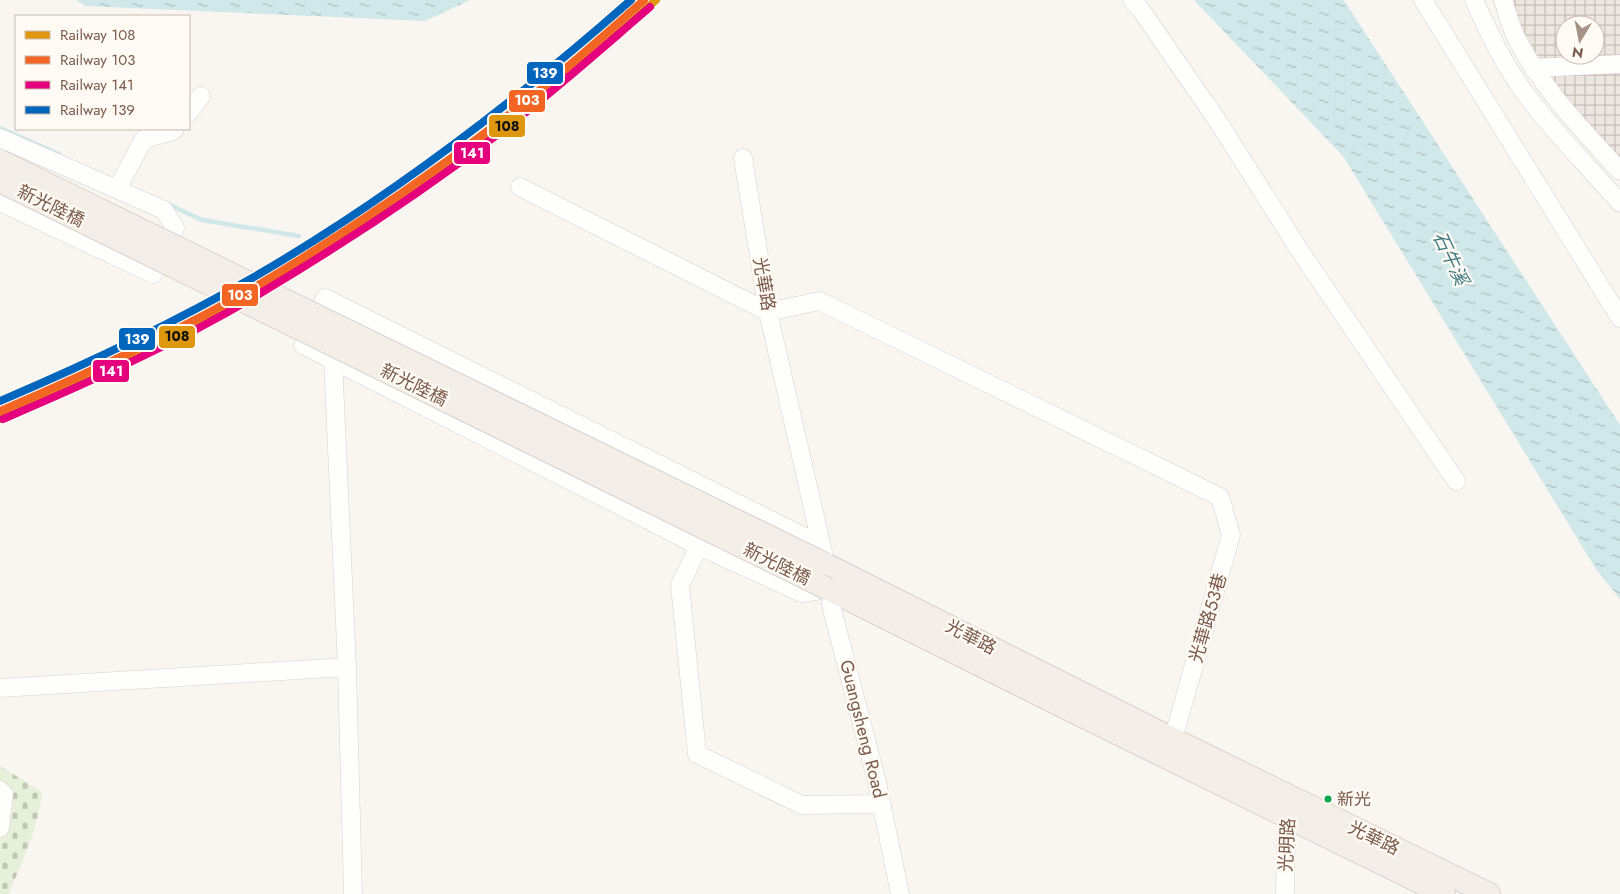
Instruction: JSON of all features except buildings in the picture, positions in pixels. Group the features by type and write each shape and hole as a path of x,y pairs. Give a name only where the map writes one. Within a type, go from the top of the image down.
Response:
{"main road":[{"name":"新光陸橋","path":"0,161 823,554"},
{"name":"新光陸橋","path":"0,181 828,589"},
{"name":"光華路","path":"823,554 1124,725 1173,739 1444,894"},
{"name":"光華路","path":"828,589 1124,725 1290,807 1489,894"}],"street":[{"path":"1132,0 1141,10 1217,120 1300,251 1456,481"},
{"path":"1423,0 1620,318"},
{"path":"1474,0 1488,32 1509,70 1527,96 1620,202"},
{"path":"1503,0 1515,35 1533,68 1552,95 1620,171"},
{"path":"1533,68 1620,64"},
{"path":"190,111 201,96"},
{"path":"117,189 144,139 174,130"},
{"path":"0,138 164,210 175,228 152,274 0,202"},
{"name":"光華路","path":"743,158 768,312 823,554"},
{"path":"520,187 768,312"},
{"path":"823,554 325,298 303,345 699,546 802,593 828,589"},
{"name":"光華路53巷","path":"768,312 819,302 1220,497 1231,535 1173,739"},
{"path":"334,360 353,894"},
{"path":"699,546 680,585 697,754 802,805 882,804"},
{"name":"Guangsheng Road","path":"823,554 833,613 882,804 900,894"},
{"path":"0,688 346,667"},
{"path":"0,828 1,793"},
{"name":"光明路","path":"1285,894 1290,807"}],"shaded area":[{"path":"1492,0 1620,0 1620,179 1521,58"}],"green space":[{"path":"0,766 42,792 34,831 9,894 0,894"}],"water":[{"path":"76,0 470,0 425,21 85,6"},
{"name":"石牛溪","path":"1194,0 1343,0 1347,5 1620,425 1620,599 1596,569 1343,156"}],"waterway":[{"path":"0,128 59,154"},
{"path":"168,204 202,220 299,236"}],"rail line":[{"name":"139","path":"0,401 65,373 161,327 254,277 304,247 402,182 496,113 631,0"},
{"name":"103","path":"0,411 164,336 260,284 321,246 410,187 497,124 572,64 644,0"},
{"name":"108","path":"0,419 101,374 200,325 264,289 357,232 448,170 506,127 563,81 656,0"},
{"name":"141","path":"3,419 103,375 201,327 325,253 415,194 473,153 558,86 650,7"}],"place":[{"name":"新光","path":"1328,799"}]}
